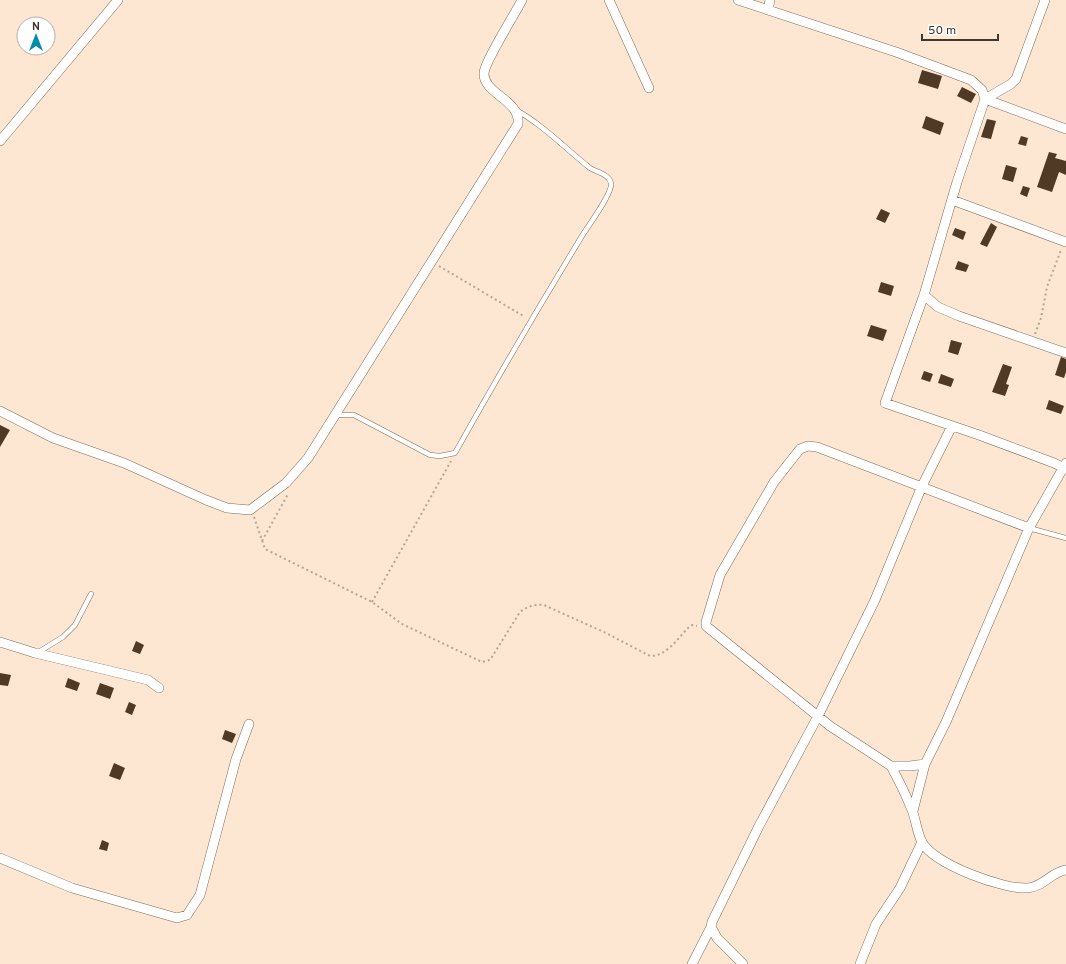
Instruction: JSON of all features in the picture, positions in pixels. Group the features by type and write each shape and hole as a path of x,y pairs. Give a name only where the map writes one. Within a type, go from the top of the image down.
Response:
{"street":[{"path":"0,141 118,0"},
{"path":"0,411 52,438 124,463 227,508 250,510 286,483 308,458 518,124 519,119 516,110 490,86 486,81 484,74 492,55 522,0"},
{"path":"609,0 649,88"},
{"path":"738,0 896,52 971,80 982,90 985,99 952,200 924,295 885,403 1065,467 1029,528 946,722 925,764 913,811"},
{"path":"768,10 770,0"},
{"path":"985,99 1012,84 1016,79 1045,0"},
{"path":"985,99 1066,129"},
{"path":"952,200 1065,242"},
{"path":"924,295 938,307 959,316 1066,354"},
{"path":"692,964 711,927 726,891 818,716 875,600 922,486 952,426"},
{"path":"1029,528 817,447 808,446 800,449 774,482 720,575 706,626 818,716 891,766 913,811 922,842 932,854 977,877 1008,886 1027,888 1040,886 1058,873 1066,870"},
{"path":"0,642 36,653 148,680 159,688"},
{"path":"0,858 72,888 177,918 182,918 187,915 200,895 236,759 249,724"},
{"path":"891,766 925,764"},
{"path":"860,964 876,924 900,888 922,842"},
{"path":"711,927 717,938 743,964"}],"lane":[{"path":"335,415 354,415 430,455 440,456 455,453 532,320 604,201 611,186 611,181 607,177 591,169 568,148 529,118 516,110"},
{"path":"1029,528 1066,538"},
{"path":"36,653 64,637 75,625 91,594"}],"path":[{"path":"1032,343 1041,318 1047,287 1065,242"},
{"path":"431,262 532,320"},
{"path":"372,602 455,453"},
{"path":"261,542 288,493"},
{"path":"250,510 258,525 261,542 265,549 372,602 402,624 482,662 490,660 520,612 525,608 536,604 544,606 606,633 650,656 658,656 665,652 692,625 706,626"}],"building":[{"path":"922,70 942,76 938,89 918,83"},
{"path":"962,87 976,94 971,103 957,96"},
{"path":"926,116 944,123 940,135 922,128"},
{"path":"987,119 996,121 991,139 981,137"},
{"path":"1021,136 1028,138 1026,146 1018,144"},
{"path":"1049,152 1057,154 1055,158 1066,161 1066,175 1059,172 1052,192 1037,187"},
{"path":"1006,165 1017,168 1013,182 1002,179"},
{"path":"1023,186 1030,188 1027,197 1020,194"},
{"path":"881,209 890,213 885,223 876,219"},
{"path":"991,223 997,227 987,247 980,244"},
{"path":"955,228 966,232 963,240 952,235"},
{"path":"958,261 969,265 966,272 955,269"},
{"path":"881,282 894,286 891,296 878,292"},
{"path":"871,325 887,330 883,341 867,336"},
{"path":"951,340 962,343 958,355 948,352"},
{"path":"1061,357 1066,359 1066,372 1064,378 1055,375"},
{"path":"1003,364 1012,367 1006,384 1009,385 1005,396 992,392"},
{"path":"924,371 933,374 930,382 921,379"},
{"path":"941,374 954,379 951,387 938,383"},
{"path":"1049,400 1064,406 1061,414 1046,409"},
{"path":"0,425 10,430 0,447"},
{"path":"136,641 144,645 140,654 132,651"},
{"path":"0,673 11,675 8,686 0,685"},
{"path":"68,678 80,683 77,691 65,687"},
{"path":"100,683 114,688 110,699 96,694"},
{"path":"129,702 136,705 132,715 125,712"},
{"path":"225,730 236,734 232,743 222,739"},
{"path":"114,763 125,768 120,780 109,776"},
{"path":"102,840 109,843 107,851 99,849"}]}
